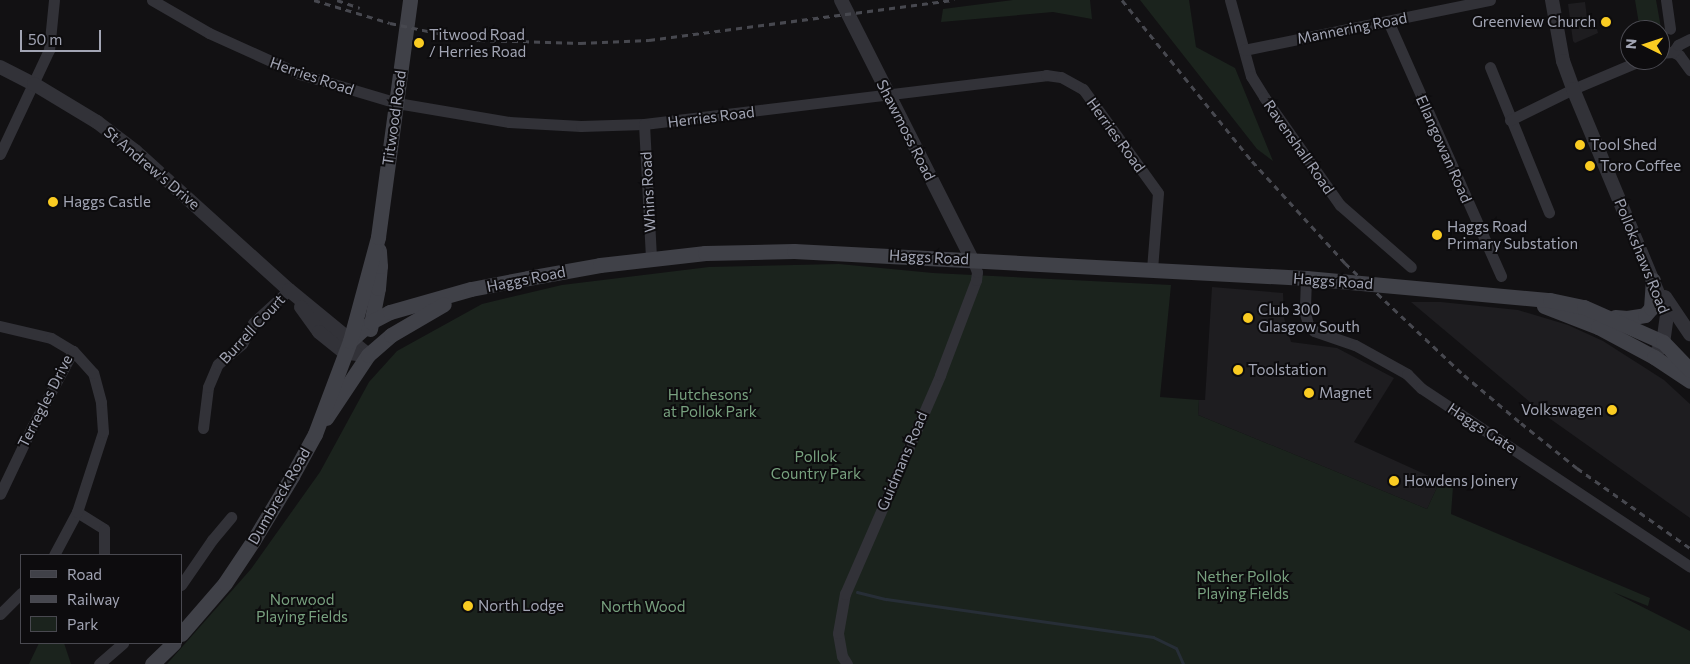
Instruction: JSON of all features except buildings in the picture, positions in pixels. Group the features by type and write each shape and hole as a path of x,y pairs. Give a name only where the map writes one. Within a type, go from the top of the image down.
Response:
{"main road":[{"name":"Titwood Road","path":"347,347 378,237 410,0"},
{"name":"Titwood Road","path":"368,355 380,266 378,237"},
{"name":"Haggs Road","path":"347,347 371,322 390,312 471,290 558,272 651,259 737,251 769,251 972,259 1306,278 1522,297 1568,303 1609,316 1663,342 1690,370"},
{"path":"1609,316 1627,318 1646,315 1651,308 1653,280"},
{"path":"315,434 368,355 391,335 415,319 471,290"},
{"name":"Haggs Road","path":"1522,297 1598,327 1654,357"},
{"name":"Dumbreck Road","path":"182,633 225,583 254,542 315,434 347,347"},
{"path":"1654,357 1690,381"},
{"path":"152,664 173,644"}],"street":[{"path":"0,154 49,50 54,0"},
{"name":"Herries Road","path":"152,0 201,29 251,54 300,74 397,102 509,122 581,126 644,124 1046,75 1069,80 1083,89 1158,193 1152,270"},
{"name":"Shawmoss Road","path":"841,0 972,259"},
{"name":"Ravenshall Road","path":"1230,0 1251,76 1264,97 1340,205 1411,267"},
{"name":"Mannering Road","path":"1244,50 1490,0"},
{"name":"Pollokshaws Road","path":"1552,0 1563,61 1573,90 1667,315 1663,342 1654,357"},
{"path":"1666,0 1669,20"},
{"name":"Ellangowan Road","path":"1388,21 1501,276"},
{"path":"1673,52 1678,45 1690,39"},
{"path":"1670,52 1679,55 1690,70"},
{"name":"St Andrew's Drive","path":"0,67 34,84 97,122 135,151 289,290 320,332 347,347 368,355"},
{"path":"1490,67 1549,212"},
{"path":"1510,120 1620,70"},
{"name":"Whins Road","path":"644,124 651,259"},
{"name":"Guidmans Road","path":"847,664 842,656 838,633 845,594 940,375 973,289 976,272 972,259"},
{"name":"Haggs Gate","path":"1306,278 1305,313 1308,324 1314,331 1355,345 1407,374 1421,388 1690,567"},
{"path":"1653,280 1690,334"},
{"name":"Burrell Court","path":"203,428 208,387 218,364 242,344 253,323 289,290"},
{"name":"Terregles Drive","path":"0,326 51,338 73,351 32,426 0,494"},
{"path":"55,554 77,512 103,432 102,402 93,372 73,351"},
{"path":"77,512 104,529 104,554"},
{"path":"182,584 212,540 231,517"},
{"path":"0,614 20,594"},
{"path":"100,664 122,644"}],"shaded area":[{"path":"1585,2 1588,25 1596,25 1598,33 1575,43 1573,41 1568,4"},
{"path":"1212,287 1283,293 1284,318 1291,342 1337,348 1394,378 1354,442 1440,481 1427,509 1198,415 1199,400 1205,400"},
{"path":"1411,302 1441,302 1518,310 1568,325 1603,341 1664,380 1690,404 1690,518 1549,418"}],"green space":[{"path":"1013,0 1090,0 1092,19 1053,12 941,22 943,9"},
{"path":"1140,0 1189,0 1196,47 1235,68 1273,161 1257,149"},
{"path":"1635,0 1656,0 1660,20 1638,20"},
{"name":"Pollok Country Park","path":"839,264 933,273 1171,285 1160,397 1199,400 1198,415 1427,509 1440,481 1453,487 1451,514 1650,598 1648,606 1613,592 1690,631 1690,664 167,664 251,569 320,472 369,382 397,351 482,304 562,285 709,267"},
{"path":"39,644 64,644 71,664 29,664"}],"waterway":[{"path":"857,592 886,599 1153,637 1176,648 1183,664"}],"railway":[{"path":"314,0 390,23 451,36 479,40 580,43 649,40 954,0"},
{"path":"337,0 360,8"},
{"path":"1122,0 1252,161 1345,263 1464,375 1521,423 1577,468 1690,548"}],"place":[{"name":"Greenview Church","path":"1606,22"},
{"name":"Titwood Road / Herries Road","path":"419,43"},
{"name":"Tool Shed","path":"1580,145"},
{"name":"Toro Coffee","path":"1590,166"},
{"name":"Haggs Castle","path":"53,202"},
{"name":"Haggs Road Primary Substation","path":"1437,235"},
{"name":"Club 300 Glasgow South","path":"1248,318"},
{"name":"Toolstation","path":"1238,370"},
{"name":"Magnet","path":"1309,393"},
{"name":"Volkswagen","path":"1612,410"},
{"name":"Howdens Joinery","path":"1394,481"},
{"name":"North Lodge","path":"468,606"}],"park label":[{"name":"Hutchesons’ at Pollok Park","path":"710,402"},
{"name":"Nether Pollok Playing Fields","path":"1243,584"},
{"name":"North Wood","path":"643,607"},
{"name":"Norwood Playing Fields","path":"302,608"}]}
